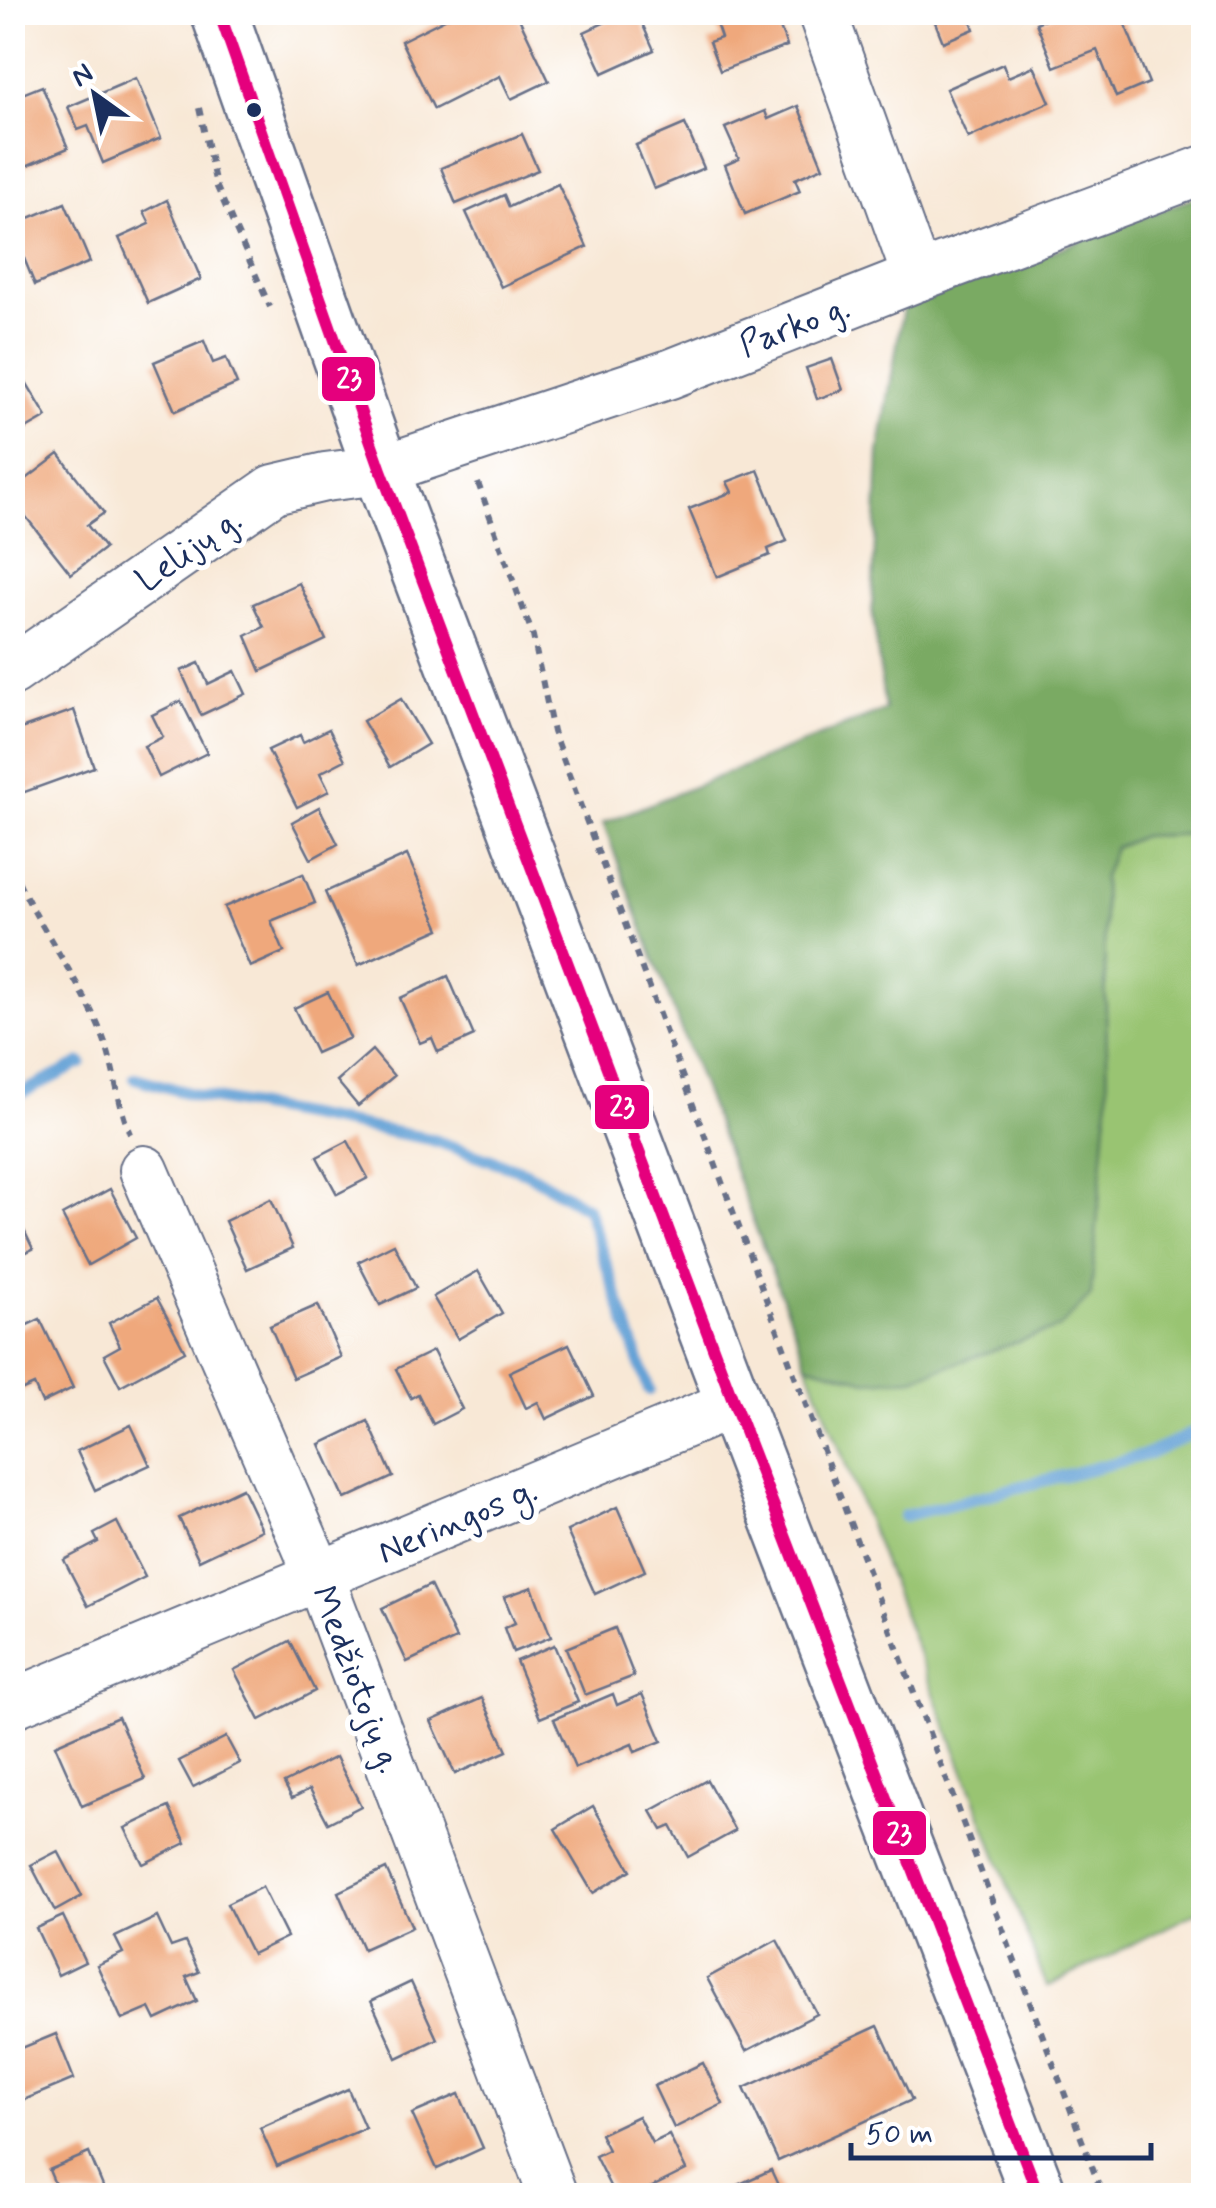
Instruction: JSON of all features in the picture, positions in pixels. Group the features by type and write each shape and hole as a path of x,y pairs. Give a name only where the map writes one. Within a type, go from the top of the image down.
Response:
{"main road":[{"path":"219,12 381,470 1039,2196"}],"street":[{"path":"822,12 917,276"},
{"name":"Parko g.","path":"381,470 670,374 917,276 1204,170"},
{"name":"Lelijų g.","path":"12,671 274,489 381,470"},
{"name":"Medžiotojų g.","path":"144,1170 320,1578 553,2196"},
{"name":"Neringos g.","path":"12,1704 734,1404"}],"path":[{"path":"463,443 533,636 553,732 1102,2196"},
{"path":"12,867 104,1039 119,1108 144,1170"}],"green space":[{"path":"1203,194 1203,834 1142,836 1114,848 1103,877 1108,1098 1091,1295 1059,1328 913,1378 867,1381 807,1364 603,823 885,710 872,609 879,452 903,308"},
{"path":"1203,834 1203,1909 1047,1987 807,1364 867,1381 1090,1295 1108,1098 1103,877 1114,848 1142,836"}],"building":[{"path":"459,12 516,12 549,81 511,99 500,76 434,109 401,41"},
{"path":"627,12 637,12 654,50 603,73 584,32"},
{"path":"712,12 774,12 787,46 720,71 709,42 721,38"},
{"path":"931,12 968,12 974,29 943,42"},
{"path":"1061,12 1120,12 1149,83 1116,97 1097,50 1054,67 1036,23"},
{"path":"1003,64 1008,77 1034,66 1050,102 968,138 946,89"},
{"path":"136,78 161,138 103,163 88,126 78,130 68,107"},
{"path":"42,86 68,148 12,172 12,98"},
{"path":"798,106 823,167 795,179 800,191 745,214 725,165 739,159 725,128 765,111 768,119"},
{"path":"685,124 704,168 654,189 636,145"},
{"path":"522,134 538,170 456,204 441,168"},
{"path":"558,184 587,247 501,287 466,212 504,195 509,207"},
{"path":"167,200 201,279 148,303 119,238 150,224 144,212"},
{"path":"65,203 90,262 35,285 19,246 12,249 12,225"},
{"path":"204,341 213,363 226,358 237,384 175,411 154,362"},
{"path":"832,359 843,390 817,399 806,368"},
{"path":"23,377 47,417 19,433 12,422 12,383"},
{"path":"59,454 104,513 87,525 105,548 71,574 12,499 12,490"},
{"path":"758,470 787,541 768,549 770,555 717,577 689,509 732,492 727,482"},
{"path":"299,583 326,640 261,671 246,636 264,627 253,604"},
{"path":"199,663 208,684 235,671 246,694 201,715 181,671"},
{"path":"401,699 428,744 390,767 363,721"},
{"path":"181,701 207,753 159,777 144,746 163,737 152,715"},
{"path":"74,710 94,767 22,793 12,766 12,732"},
{"path":"329,729 345,760 320,773 329,791 297,807 268,750 300,735 303,742"},
{"path":"319,807 338,844 311,859 292,822"},
{"path":"407,855 440,929 358,965 325,892"},
{"path":"303,874 315,903 271,921 284,952 250,967 224,907"},
{"path":"448,976 474,1036 438,1052 432,1038 420,1043 400,998"},
{"path":"328,992 350,1038 316,1053 294,1008"},
{"path":"372,1050 394,1076 358,1106 337,1081"},
{"path":"348,1141 368,1178 337,1194 317,1157"},
{"path":"110,1189 136,1238 88,1265 62,1215"},
{"path":"271,1199 293,1248 247,1269 225,1221"},
{"path":"12,1205 33,1249 12,1259"},
{"path":"394,1244 416,1288 380,1305 358,1262"},
{"path":"478,1271 502,1313 458,1339 433,1297"},
{"path":"157,1298 185,1351 120,1386 104,1355 120,1346 109,1323"},
{"path":"318,1305 341,1357 293,1378 270,1326"},
{"path":"40,1319 73,1388 42,1403 34,1385 16,1393 12,1385 12,1357 20,1353 12,1332"},
{"path":"569,1344 594,1396 546,1419 538,1402 526,1408 509,1372"},
{"path":"433,1351 462,1409 433,1424 418,1394 411,1398 396,1369"},
{"path":"368,1421 393,1477 345,1499 320,1444"},
{"path":"131,1425 150,1465 95,1490 77,1451"},
{"path":"242,1488 262,1530 199,1560 179,1518"},
{"path":"617,1507 645,1571 595,1594 567,1531"},
{"path":"117,1522 145,1577 88,1606 64,1560 98,1542 94,1534"},
{"path":"430,1585 456,1639 407,1662 382,1608"},
{"path":"532,1587 551,1637 513,1652 504,1628 515,1623 504,1597"},
{"path":"615,1628 634,1676 585,1695 566,1648"},
{"path":"290,1641 315,1691 260,1720 234,1670"},
{"path":"554,1645 578,1702 540,1718 516,1661"},
{"path":"613,1694 617,1705 642,1694 662,1741 635,1752 632,1744 575,1768 554,1719"},
{"path":"482,1698 507,1751 455,1774 431,1721"},
{"path":"118,1717 145,1779 82,1806 55,1745"},
{"path":"226,1737 240,1763 193,1787 179,1761"},
{"path":"336,1757 361,1806 328,1823 310,1789 292,1798 284,1783"},
{"path":"707,1780 735,1831 688,1857 671,1826 662,1830 651,1811"},
{"path":"593,1806 631,1870 593,1893 555,1829"},
{"path":"169,1807 186,1843 143,1864 125,1828"},
{"path":"58,1851 82,1896 55,1911 31,1865"},
{"path":"386,1869 412,1927 363,1949 338,1892"},
{"path":"262,1887 287,1937 252,1954 227,1904"},
{"path":"63,1916 85,1962 58,1975 36,1928"},
{"path":"157,1917 171,1947 185,1942 199,1972 186,1977 197,2001 156,2020 150,2008 122,2020 97,1965 123,1953 115,1937"},
{"path":"777,1940 817,2014 746,2051 707,1978"},
{"path":"411,1982 437,2039 397,2058 371,2001"},
{"path":"878,2026 912,2100 778,2161 744,2088"},
{"path":"56,2034 74,2079 19,2102 12,2085 12,2052"},
{"path":"703,2063 723,2104 674,2128 654,2086"},
{"path":"348,2089 365,2128 277,2166 260,2128"},
{"path":"459,2094 483,2148 437,2169 412,2114"},
{"path":"638,2116 652,2143 669,2135 686,2170 634,2196 615,2196 595,2156 608,2150 600,2134"},
{"path":"89,2153 107,2196 60,2196 49,2170"},
{"path":"771,2170 783,2196 713,2196"}],"waterway":[{"path":"12,1098 81,1063"},
{"path":"135,1078 199,1096 430,1139 526,1172 587,1208 649,1390"},
{"path":"904,1516 1149,1454 1204,1428"}],"transit line":[{"name":"23","path":"219,12 381,470 1039,2196"}]}
